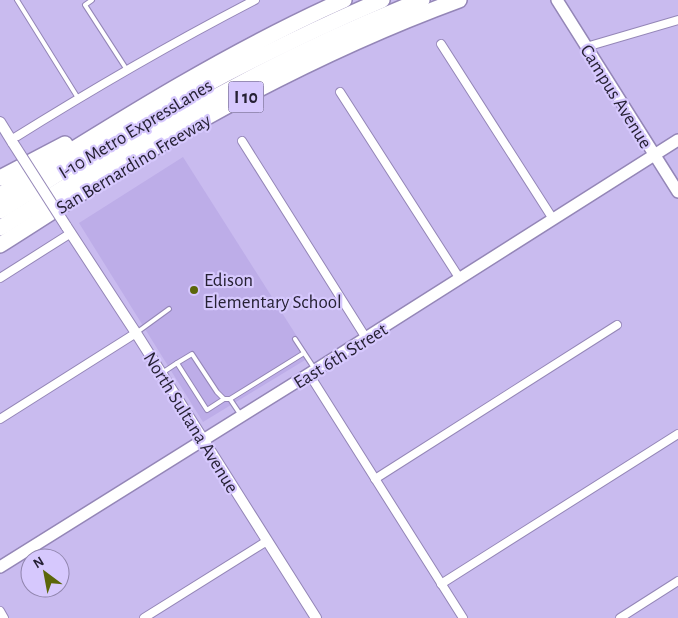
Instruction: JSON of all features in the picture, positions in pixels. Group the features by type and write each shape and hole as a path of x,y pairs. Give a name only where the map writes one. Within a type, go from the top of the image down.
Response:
{"highway":[{"name":"I 10","path":"0,195 132,112 254,44 344,0"},
{"name":"I-10 Metro ExpressLanes","path":"0,211 137,126 216,80 306,34 382,0"},
{"name":"I-10 Metro ExpressLanes","path":"0,228 130,147 226,92 309,50 422,0"},
{"name":"San Bernardino Freeway","path":"0,245 162,144 235,102 395,25 459,0"},
{"path":"0,178 132,112"},
{"path":"0,256 44,217"}],"main road":[{"name":"Campus Avenue","path":"557,0 678,192"},
{"name":"East 6th Street","path":"0,567 678,140"}],"street":[{"path":"12,141 78,98 183,37 255,0"},
{"path":"586,47 678,20"},
{"path":"441,44 553,220"},
{"path":"340,92 460,279"},
{"name":"North Sultana Avenue","path":"0,122 162,373 316,618"},
{"path":"242,141 366,338"},
{"path":"0,278 68,230"},
{"path":"375,479 617,325"},
{"path":"0,419 136,333"},
{"path":"312,372 375,479 463,618"},
{"path":"441,584 678,434"},
{"path":"144,618 267,541"},
{"path":"620,618 678,581"},
{"path":"0,611 4,618"}],"lane":[{"path":"16,0 78,98"},
{"path":"92,0 85,5 127,70"},
{"path":"136,333 169,309"},
{"path":"295,339 304,353 312,372"},
{"path":"178,364 207,410 224,399 230,399 304,353"},
{"path":"162,373 192,354 217,392 224,399"},
{"path":"230,399 241,416"}],"shaded area":[{"name":"Edison Elementary School","path":"183,157 310,357 203,422 79,223"}],"place":[{"name":"Edison Elementary School","path":"194,290"}]}
